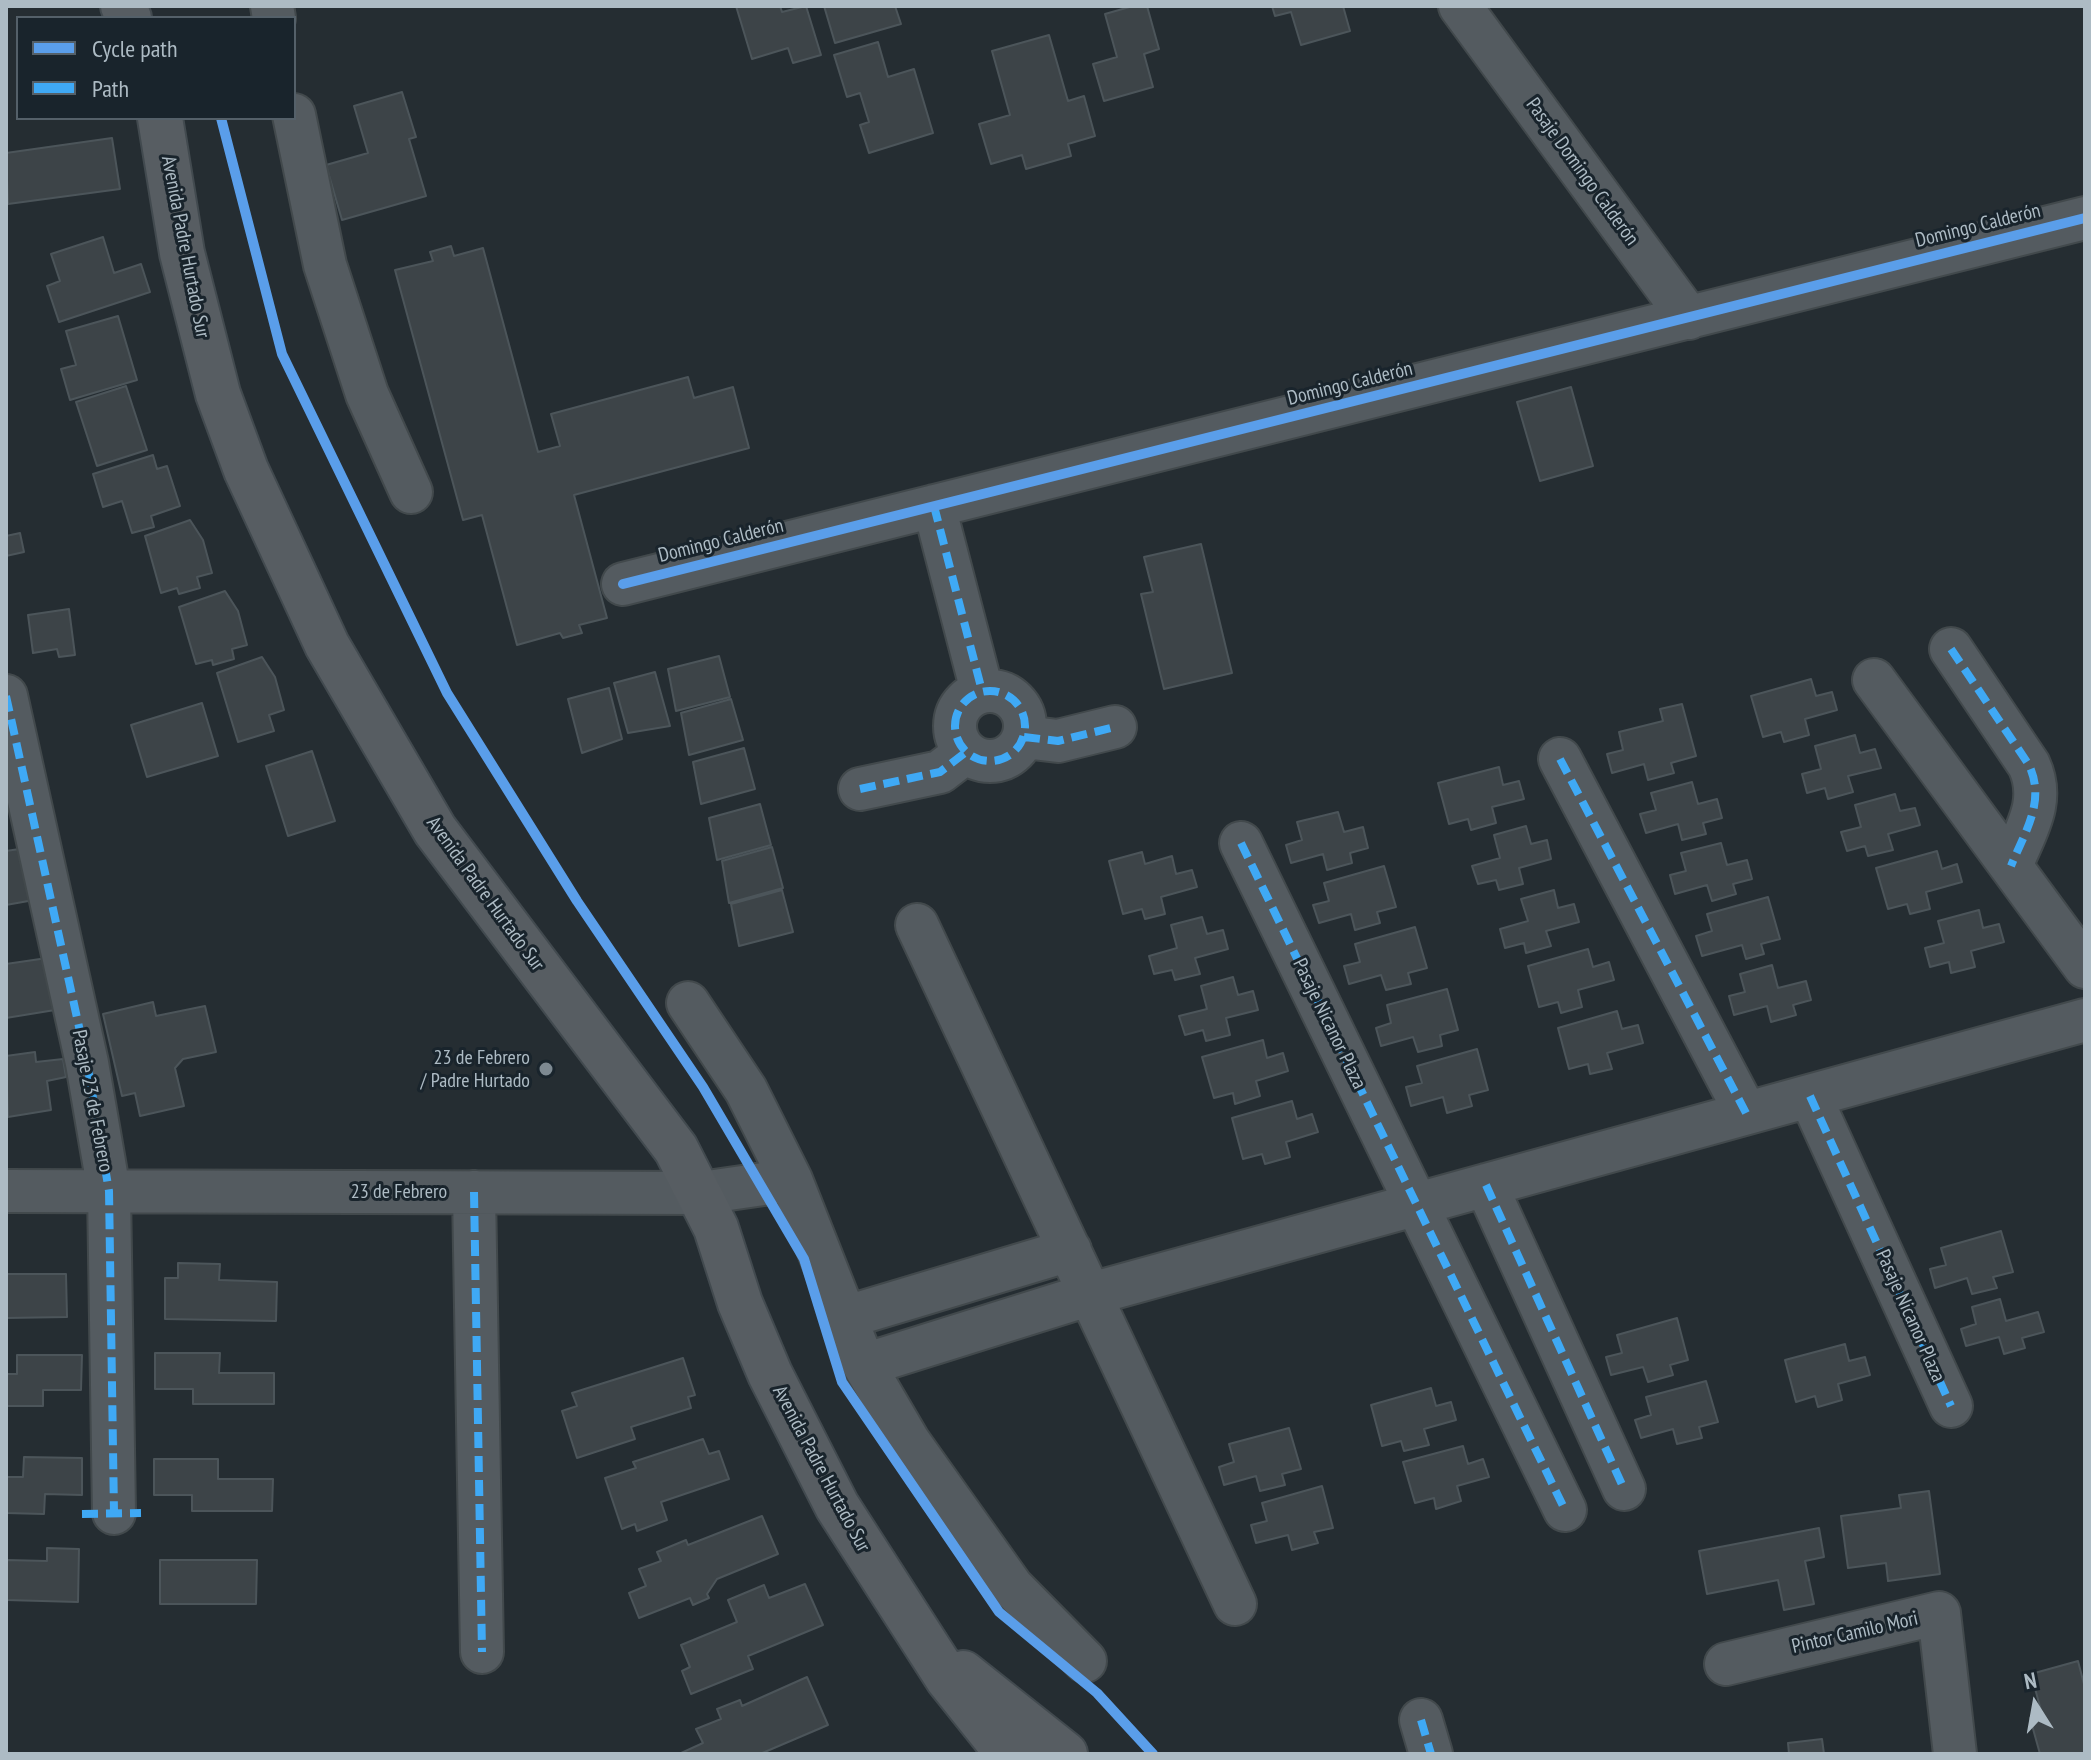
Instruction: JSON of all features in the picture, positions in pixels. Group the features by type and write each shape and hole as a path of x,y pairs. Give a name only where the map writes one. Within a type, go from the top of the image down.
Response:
{"main road":[{"name":"Avenida Padre Hurtado Sur","path":"160,120 182,253 218,394 246,470 327,645 435,830 647,1107 701,1193 746,1317 803,1444 837,1506 948,1679 1008,1754"},
{"name":"Avenida Padre Hurtado Sur","path":"913,1623 966,1675 1065,1754"}],"street":[{"name":"Pasaje Domingo Calderón","path":"1468,16 1689,318"},
{"path":"295,120 325,265 367,394 411,492"},
{"name":"Domingo Calderón","path":"623,584 2085,218"},
{"path":"934,506 982,691"},
{"path":"1951,649 2029,765 2038,785 2037,801 2011,866"},
{"path":"1874,680 2085,967"},
{"path":"995,690 1016,702 1023,713 1024,737 1009,756 997,760 975,758 966,752 955,733 954,722 963,702 982,691 995,690"},
{"name":"Pasaje 23 de Febrero","path":"6,696 87,1063 109,1191 112,1513"},
{"path":"1024,737 1058,741 1115,727"},
{"path":"860,789 940,772 966,752"},
{"path":"1560,759 1746,1113"},
{"name":"Pasaje Nicanor Plaza","path":"1241,843 1565,1510"},
{"path":"917,925 1235,1604"},
{"path":"688,1003 746,1090 791,1180 864,1365 909,1442 1012,1587 1085,1661"},
{"path":"864,1365 1091,1294 2085,1020"},
{"name":"Pasaje Nicanor Plaza","path":"1810,1096 1951,1406"},
{"name":"23 de Febrero","path":"6,1191 701,1193 791,1180"},
{"path":"1486,1185 1624,1489"},
{"path":"474,1192 482,1652"},
{"path":"843,1318 1070,1250"},
{"name":"Pintor Camilo Mori","path":"1726,1664 1939,1613 1955,1754"}],"building":[{"path":"736,6 780,6 782,12 806,6 821,55 793,63 788,48 752,59"},
{"path":"824,6 895,6 901,24 835,43"},
{"path":"1133,6 1147,6 1159,49 1144,54 1153,87 1104,101 1093,64 1117,57 1105,14"},
{"path":"1272,6 1343,6 1350,31 1301,45 1291,12 1275,16"},
{"path":"1049,35 1068,101 1084,96 1095,136 1068,144 1071,156 1026,169 1022,155 991,164 979,124 1010,115 992,51"},
{"path":"878,42 888,77 914,69 933,133 869,153 860,125 869,122 860,93 847,97 834,55"},
{"path":"402,92 416,137 409,139 426,196 342,220 326,165 368,153 354,106"},
{"path":"112,138 120,189 8,204 6,153"},
{"path":"103,237 114,273 141,264 150,292 59,322 47,286 60,281 51,254"},
{"path":"451,246 454,256 483,248 538,452 560,446 551,414 688,377 694,398 733,387 749,448 574,495 607,618 579,625 582,633 563,638 560,633 517,645 482,515 463,520 395,270 433,261 430,252"},
{"path":"118,316 137,380 70,400 61,369 76,365 66,331"},
{"path":"126,386 147,450 97,466 76,402"},
{"path":"1571,387 1593,466 1540,481 1517,402"},
{"path":"153,455 157,469 167,466 180,506 151,516 154,527 132,533 122,501 103,507 93,474"},
{"path":"190,520 203,540 212,573 197,577 200,588 179,594 177,588 161,593 145,536"},
{"path":"20,533 24,552 6,556 6,536"},
{"path":"1201,544 1232,673 1164,689 1141,594 1153,592 1144,557"},
{"path":"225,591 238,611 247,645 232,649 234,659 213,665 212,660 196,664 179,607"},
{"path":"69,609 75,655 59,657 57,649 33,653 28,615"},
{"path":"719,656 730,697 676,711 668,669"},
{"path":"262,657 275,677 284,710 269,715 274,731 238,742 217,673"},
{"path":"655,672 670,726 628,733 614,683"},
{"path":"1811,679 1816,696 1832,692 1837,710 1805,719 1809,735 1784,742 1781,732 1763,737 1751,696"},
{"path":"609,688 622,739 582,753 568,699"},
{"path":"731,699 743,740 689,755 681,713"},
{"path":"202,703 218,756 147,777 131,725"},
{"path":"1682,704 1696,756 1671,763 1674,773 1648,780 1644,764 1612,773 1607,754 1623,750 1619,732 1663,721 1660,709"},
{"path":"1855,735 1860,753 1875,749 1881,768 1848,776 1853,792 1828,799 1825,788 1807,793 1802,774 1821,769 1815,746"},
{"path":"744,748 755,789 701,804 693,762"},
{"path":"312,751 335,821 288,836 266,766"},
{"path":"1499,767 1503,785 1519,781 1524,799 1492,807 1496,823 1471,830 1468,819 1449,824 1438,783"},
{"path":"1692,782 1698,804 1717,799 1722,818 1703,823 1706,834 1682,840 1678,824 1646,833 1640,814 1656,810 1651,793"},
{"path":"1895,794 1900,811 1915,808 1920,825 1888,834 1893,850 1868,856 1865,846 1847,851 1841,832 1861,827 1855,805"},
{"path":"760,804 771,845 717,860 709,818"},
{"path":"1338,812 1344,832 1363,827 1368,848 1350,853 1352,863 1327,870 1323,854 1291,863 1286,845 1302,840 1297,822"},
{"path":"1526,826 1531,844 1547,840 1551,859 1519,868 1523,884 1499,890 1496,880 1478,884 1472,866 1500,858 1494,835"},
{"path":"1721,843 1727,865 1747,860 1752,879 1733,884 1736,894 1712,901 1707,885 1675,894 1670,875 1686,871 1681,853"},
{"path":"772,847 783,888 729,903 722,861"},
{"path":"26,848 34,900 6,905 6,851"},
{"path":"1937,851 1942,869 1957,864 1962,882 1926,892 1930,909 1910,914 1907,904 1888,909 1876,868"},
{"path":"1142,852 1145,864 1172,856 1176,874 1192,870 1197,887 1161,897 1165,914 1145,919 1142,909 1123,914 1109,861"},
{"path":"1384,866 1396,907 1377,912 1380,923 1355,930 1351,914 1319,923 1313,905 1329,901 1324,883"},
{"path":"782,890 793,932 739,946 731,904"},
{"path":"1554,890 1558,908 1574,904 1579,922 1546,931 1551,946 1526,953 1524,943 1505,948 1500,929 1528,921 1521,899"},
{"path":"1768,897 1780,939 1761,944 1764,954 1746,959 1742,945 1702,956 1696,936 1712,931 1707,914"},
{"path":"1979,910 1983,928 1999,924 2004,942 1971,951 1975,967 1951,973 1949,962 1930,967 1925,948 1944,943 1938,921"},
{"path":"1202,917 1207,934 1223,930 1228,949 1195,958 1200,974 1175,980 1172,970 1154,974 1149,956 1177,948 1171,925"},
{"path":"1415,927 1427,968 1408,973 1411,984 1386,990 1381,975 1349,984 1344,966 1360,962 1355,944"},
{"path":"1588,949 1593,967 1609,962 1614,980 1578,990 1582,1007 1561,1013 1558,1002 1539,1007 1528,966"},
{"path":"47,958 55,1010 6,1018 6,964"},
{"path":"1772,965 1778,988 1806,981 1811,1000 1793,1005 1796,1015 1771,1022 1767,1006 1734,1015 1729,996 1745,992 1740,974"},
{"path":"1233,977 1238,995 1253,991 1258,1010 1226,1018 1230,1035 1206,1041 1203,1030 1185,1035 1179,1016 1207,1009 1201,986"},
{"path":"1447,989 1458,1030 1440,1035 1442,1046 1418,1052 1413,1037 1381,1046 1376,1028 1391,1023 1387,1005"},
{"path":"153,1002 156,1016 205,1006 216,1052 183,1059 175,1068 184,1106 140,1116 135,1093 122,1096 103,1014"},
{"path":"1617,1011 1622,1029 1638,1025 1643,1043 1607,1053 1612,1069 1590,1074 1588,1064 1569,1069 1558,1028"},
{"path":"1263,1040 1267,1058 1283,1053 1288,1071 1256,1081 1260,1096 1235,1104 1233,1093 1214,1098 1202,1057"},
{"path":"1477,1049 1488,1090 1469,1095 1472,1106 1447,1113 1443,1097 1411,1106 1406,1087 1422,1083 1417,1066"},
{"path":"35,1052 36,1062 63,1059 66,1077 47,1081 51,1110 8,1117 6,1056"},
{"path":"1292,1101 1297,1119 1312,1114 1318,1132 1286,1142 1290,1157 1265,1164 1262,1154 1243,1159 1232,1118"},
{"path":"2001,1231 2013,1272 1993,1277 1997,1288 1972,1294 1967,1278 1935,1288 1930,1269 1946,1265 1941,1248"},
{"path":"178,1263 220,1264 219,1280 277,1282 276,1321 165,1319 165,1278 178,1278"},
{"path":"6,1274 66,1274 67,1317 6,1318"},
{"path":"2000,1299 2006,1321 2038,1312 2044,1332 2022,1338 2025,1348 2004,1354 1999,1337 1966,1346 1961,1329 1976,1324 1972,1307"},
{"path":"1677,1318 1688,1360 1670,1365 1673,1375 1648,1382 1643,1367 1611,1375 1606,1357 1622,1353 1617,1335"},
{"path":"1845,1344 1849,1361 1865,1357 1870,1375 1838,1384 1842,1400 1818,1407 1815,1396 1796,1402 1785,1360"},
{"path":"155,1353 220,1353 219,1373 274,1373 274,1404 193,1404 193,1389 155,1389"},
{"path":"17,1355 82,1355 81,1390 43,1390 43,1406 6,1406 6,1374 17,1374"},
{"path":"683,1358 695,1395 688,1397 691,1408 631,1427 635,1439 577,1458 562,1411 577,1406 572,1393"},
{"path":"1706,1381 1718,1422 1699,1427 1702,1438 1677,1444 1673,1429 1641,1438 1635,1420 1651,1415 1646,1397"},
{"path":"1431,1388 1436,1406 1451,1402 1456,1420 1424,1429 1429,1445 1404,1451 1401,1441 1382,1446 1371,1405"},
{"path":"1289,1428 1301,1469 1282,1474 1285,1485 1260,1491 1256,1476 1224,1485 1219,1467 1234,1462 1229,1444"},
{"path":"703,1439 709,1454 719,1451 729,1479 661,1502 667,1520 637,1531 635,1524 622,1529 605,1478 636,1468 633,1462"},
{"path":"1463,1446 1468,1464 1483,1459 1489,1477 1457,1486 1461,1501 1436,1509 1434,1498 1415,1503 1403,1462"},
{"path":"24,1457 82,1458 82,1495 45,1494 44,1514 6,1513 6,1477 23,1477"},
{"path":"154,1459 218,1459 218,1479 273,1479 272,1511 192,1511 192,1495 154,1495"},
{"path":"1322,1486 1333,1528 1314,1532 1318,1543 1292,1550 1288,1535 1256,1543 1251,1525 1267,1521 1262,1503"},
{"path":"1929,1491 1940,1574 1888,1581 1886,1563 1848,1568 1841,1516 1901,1508 1899,1495"},
{"path":"762,1516 778,1554 717,1579 707,1594 709,1598 693,1605 690,1598 639,1618 629,1593 646,1586 639,1569 661,1561 657,1552 686,1540 688,1545"},
{"path":"1819,1528 1824,1557 1805,1561 1814,1604 1784,1610 1778,1580 1707,1594 1699,1551"},
{"path":"47,1548 79,1549 78,1602 6,1600 6,1560 47,1561"},
{"path":"160,1560 257,1560 256,1604 160,1604"},
{"path":"805,1584 823,1625 748,1656 753,1669 691,1694 682,1671 690,1667 681,1645 737,1622 728,1600 764,1585 769,1598"},
{"path":"2078,1661 2085,1688 2085,1754 2040,1754 2030,1718 2042,1714 2031,1674"},
{"path":"807,1677 828,1725 760,1754 679,1754 703,1743 696,1729 721,1719 717,1709 740,1700 742,1706"},
{"path":"1822,1739 1824,1754 1789,1754 1788,1743"}],"marked path":[{"path":"934,506 982,691"},
{"path":"1951,649 2029,765 2034,779 2032,816 2011,866"},
{"path":"997,691 1019,706 1025,726 1023,740 1015,751 1004,759 983,761 965,751 957,740 955,719 965,701 976,693 997,691"},
{"path":"6,696 87,1063 109,1191 114,1513"},
{"path":"1024,737 1058,741 1115,727"},
{"path":"860,789 940,772 966,752"},
{"path":"1560,759 1746,1113"},
{"path":"1241,843 1565,1510"},
{"path":"1810,1096 1951,1406"},
{"path":"1486,1185 1624,1489"},
{"path":"474,1192 482,1652"},
{"path":"82,1514 141,1513"},
{"path":"1421,1720 1431,1754"}],"cycle path":[{"path":"222,120 282,354 447,693 577,901 703,1087 804,1259 842,1382 999,1612 1097,1693 1153,1754"},
{"path":"623,584 2085,218"}],"place":[{"name":"23 de Febrero / Padre Hurtado","path":"546,1069"}]}
